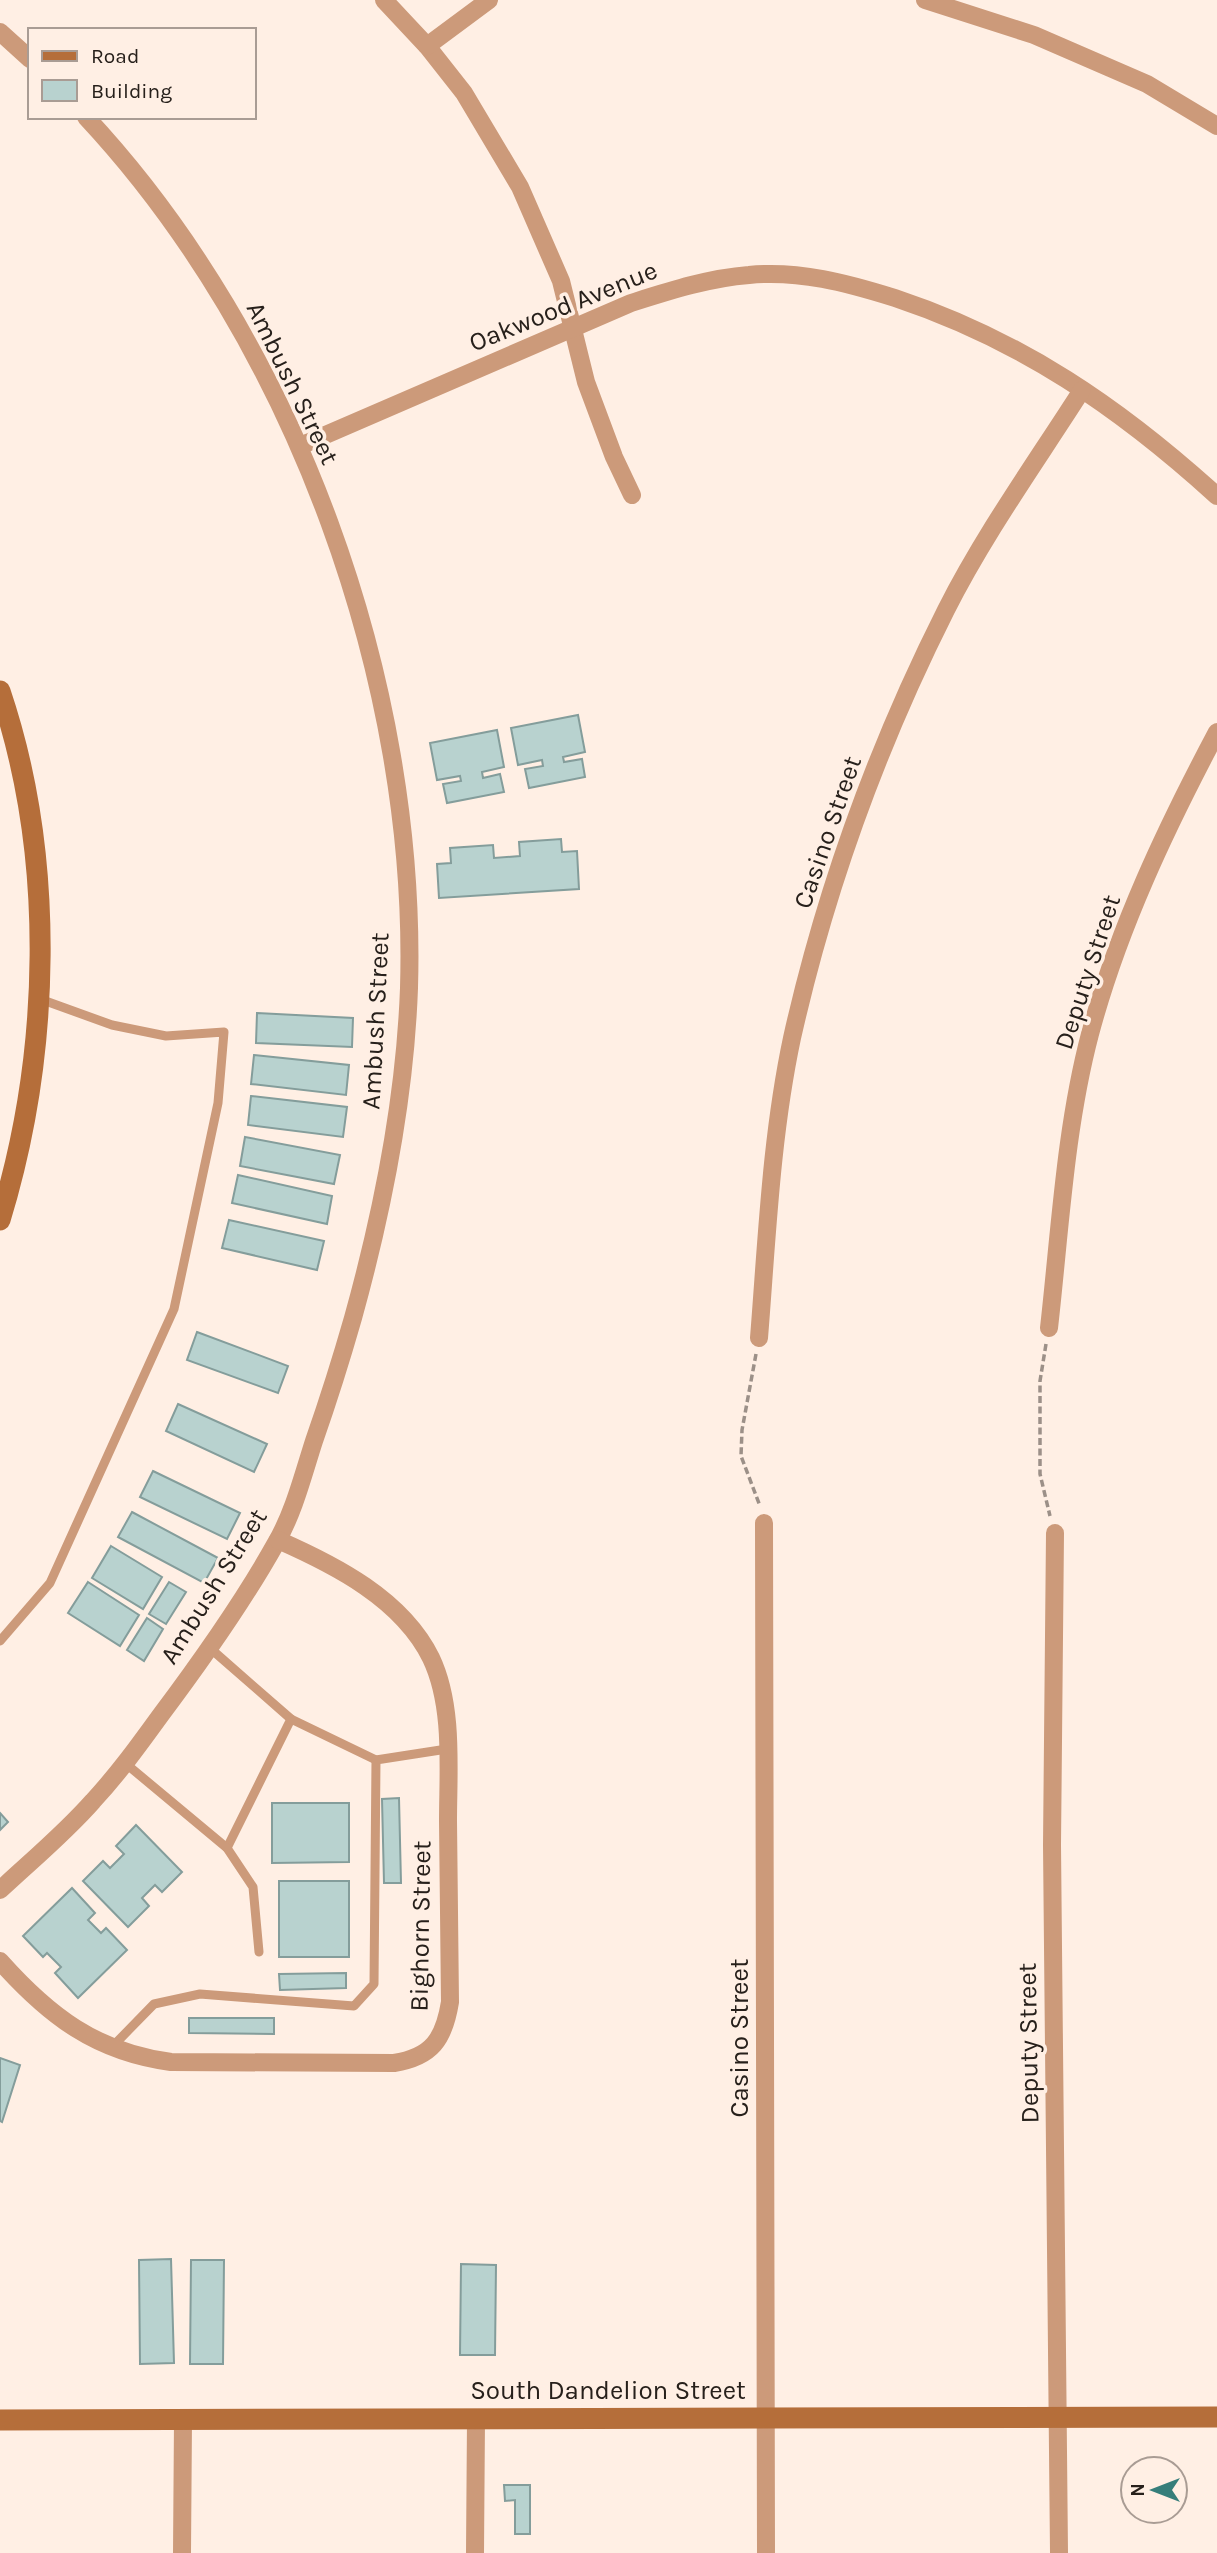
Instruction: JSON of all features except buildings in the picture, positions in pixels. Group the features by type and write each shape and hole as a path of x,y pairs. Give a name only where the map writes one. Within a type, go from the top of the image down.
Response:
{"street":[{"path":"384,0 427,46 464,93 520,187 561,281 586,382 614,457 632,495"},
{"path":"427,46 489,0"},
{"path":"925,0 1034,35 1147,84 1217,126"},
{"path":"0,32 28,57"},
{"name":"Ambush Street","path":"0,1890 92,1803 125,1763 211,1649 278,1540 298,1492 373,1246 396,1132 409,984 404,844 394,758 380,688 356,606 300,446 222,299 174,222 121,155 88,119"},
{"name":"Oakwood Avenue","path":"300,446 631,303 688,286 749,275 795,275 849,284 954,318 1008,343 1083,390 1156,441 1217,496"},
{"name":"Casino Street","path":"759,1338 774,1146 790,1052 828,903 850,836 906,693 946,609 987,537 1083,390"},
{"path":"0,691 16,738 28,791 38,882 38,999 28,1098 13,1178 0,1220"},
{"name":"Deputy Street","path":"1049,1328 1071,1140 1090,1035 1120,942 1180,802 1217,732"},
{"name":"Casino Street","path":"764,1523 766,2553"},
{"name":"Deputy Street","path":"1055,1533 1052,1845 1059,2553"},
{"name":"Bighorn Street","path":"0,1961 34,1999 65,2024 112,2048 171,2062 394,2063 424,2055 440,2039 450,2002 447,1749 443,1692 430,1658 408,1626 360,1582 320,1558 278,1540"},
{"name":"South Dandelion Street","path":"0,2420 1217,2417"},
{"path":"475,2553 476,2419"},
{"path":"182,2553 183,2420"}],"lane":[{"path":"0,1641 50,1583 174,1309 218,1103 224,1032 166,1036 112,1025 38,999"},
{"path":"211,1649 290,1719 376,1760 447,1749"},
{"path":"227,1848 290,1719"},
{"path":"112,2048 154,2004 200,1994 354,2006 361,1999 374,1984 376,1760"},
{"path":"125,1763 227,1848 253,1887 259,1952"}],"path":[{"path":"1049,1328 1040,1381 1040,1474 1055,1533"},
{"path":"759,1338 742,1430 741,1457 764,1523"}]}
